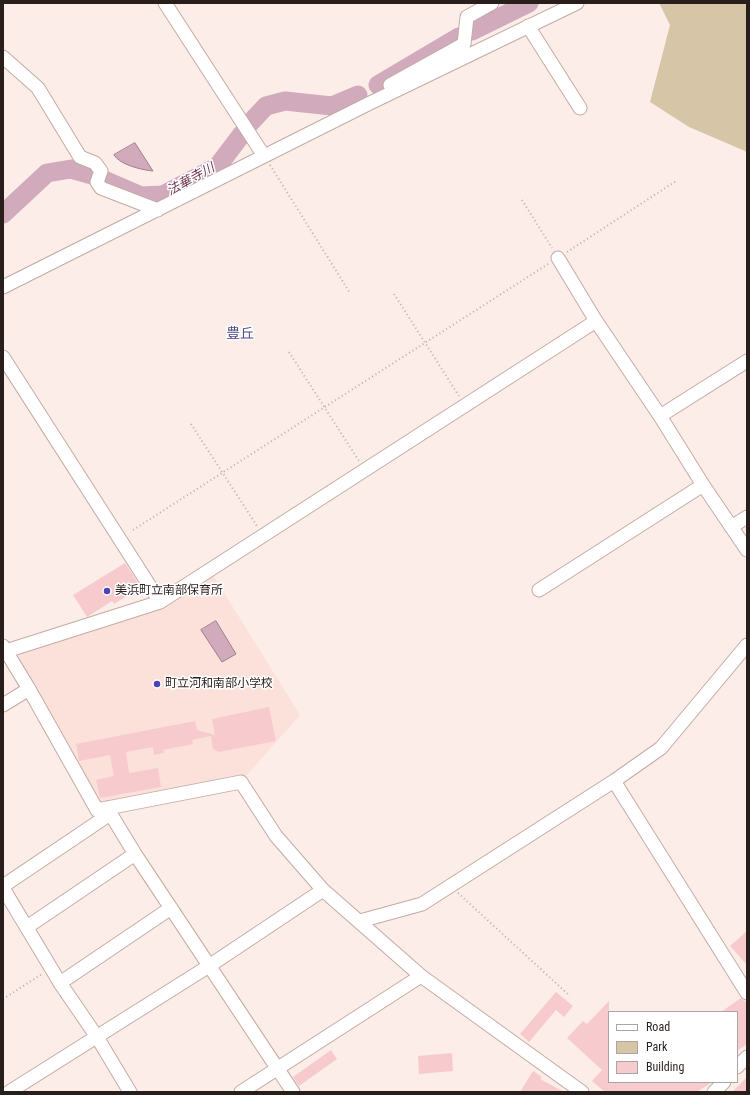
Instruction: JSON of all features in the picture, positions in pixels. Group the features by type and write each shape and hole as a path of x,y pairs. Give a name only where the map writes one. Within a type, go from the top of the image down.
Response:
{"street":[{"path":"165,3 264,156"},
{"path":"369,96 464,44 467,18 492,3"},
{"path":"3,287 264,156 577,3"},
{"path":"528,26 580,108"},
{"path":"3,57 38,88 80,157 95,163 101,171 97,182 101,188 158,210"},
{"path":"558,258 596,321 747,550"},
{"path":"582,1092 421,976 323,890 276,836 240,782 108,811 97,810 5,649 160,602 596,321"},
{"path":"3,357 160,602"},
{"path":"660,416 747,361"},
{"path":"540,590 704,485"},
{"path":"731,527 747,517"},
{"path":"360,921 422,904 614,781 661,748 747,645"},
{"path":"3,705 29,689"},
{"path":"614,781 747,993"},
{"path":"108,811 293,1092"},
{"path":"108,811 3,887 60,983 97,1037 130,1092"},
{"path":"26,927 135,854"},
{"path":"9,1092 209,966 323,890"},
{"path":"60,983 171,908"},
{"path":"241,1092 421,976"},
{"path":"738,1066 747,1056"},
{"path":"714,1092 723,1083"}],"path":[{"path":"264,156 350,292"},
{"path":"133,530 676,182"},
{"path":"522,200 558,258"},
{"path":"394,294 465,405"},
{"path":"289,352 365,470"},
{"path":"190,424 263,536"},
{"path":"450,886 570,996"},
{"path":"3,999 51,968"}],"shaded area":[{"path":"135,143 153,171 137,168 121,162 114,155"},
{"name":"町立河和南部小学校","path":"213,575 300,715 247,775 99,803 17,653"},
{"path":"216,621 236,654 222,662 201,630"}],"green space":[{"path":"659,3 747,3 747,153 689,127 650,102 670,25"}],"building":[{"name":"美浜町立南部保育所","path":"125,563 141,587 114,604 112,601 87,617 73,595"},
{"path":"269,707 276,741 219,752 213,749 211,736 192,740 193,744 163,750 164,753 154,755 153,747 126,752 129,773 158,768 161,787 100,798 96,780 114,776 110,755 79,761 76,744 195,721 197,730 215,735 212,719"},
{"path":"747,931 747,965 730,946"},
{"path":"556,992 573,1006 564,1017 556,1010 529,1042 520,1034"},
{"path":"741,998 747,1003 747,1044 738,1050 738,1011 722,1011"},
{"path":"609,1001 608,1083 710,1083 697,1092 605,1092 592,1081 602,1070 567,1038 583,1021 587,1024"},
{"path":"331,1050 337,1059 299,1086 293,1077"},
{"path":"452,1053 453,1071 419,1074 418,1056"},
{"path":"533,1071 542,1077 540,1079 564,1092 520,1092"},
{"path":"747,1077 747,1092 732,1092"}],"waterway":[{"name":"法華寺川","path":"472,31 529,3"},
{"name":"法華寺川","path":"378,85 459,37"},
{"name":"法華寺川","path":"250,123 266,106 285,101 332,106 358,95"},
{"name":"法華寺川","path":"104,180 141,196 163,195 217,167 242,134"},
{"name":"法華寺川","path":"3,214 47,173 71,169 92,175"}],"place":[{"name":"美浜町立南部保育所","path":"107,591"},
{"name":"町立河和南部小学校","path":"157,684"}],"district":[{"name":"豊丘","path":"240,334"}]}
